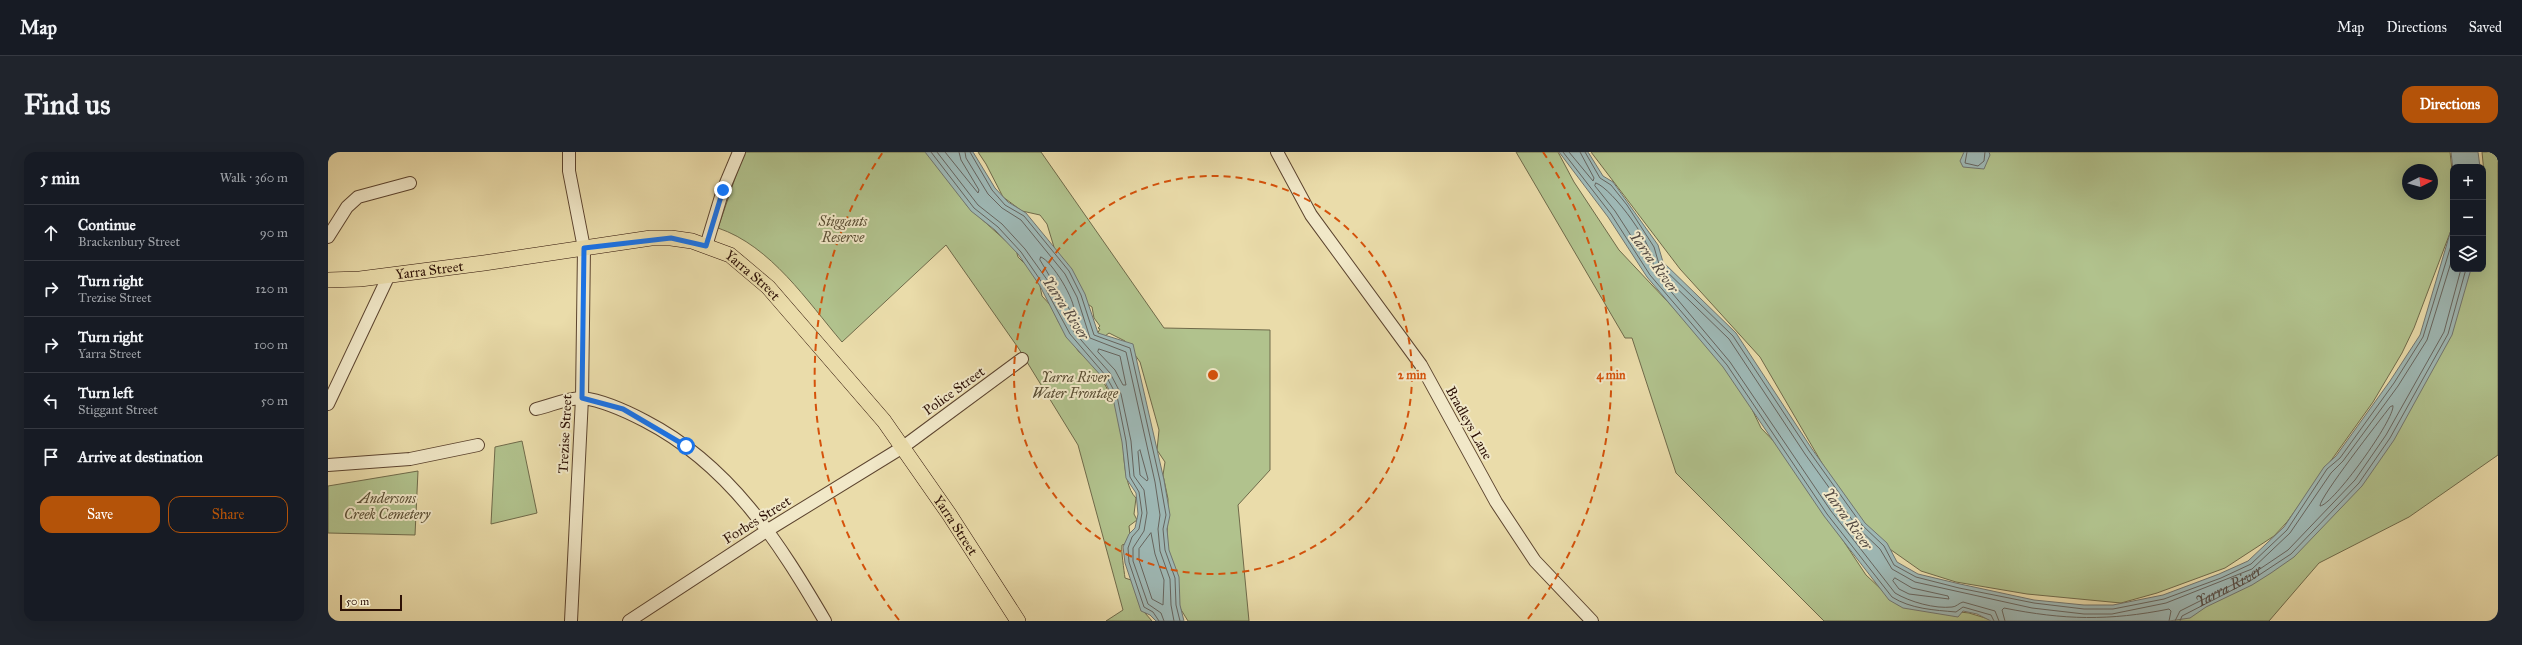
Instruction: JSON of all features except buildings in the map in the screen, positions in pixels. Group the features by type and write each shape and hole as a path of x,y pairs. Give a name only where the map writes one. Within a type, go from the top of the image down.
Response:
{"main road":[{"name":"Yarra Street","path":"328,280 389,275 584,248 671,238 706,246 730,255 768,287 840,368 903,447 1018,621"}],"street":[{"name":"Trezise Street","path":"569,152 569,171 584,248 582,398 571,621"},
{"path":"706,246 723,190 739,152"},
{"name":"Bradleys Lane","path":"1277,152 1312,215 1421,365 1496,502 1535,562 1592,621"},
{"path":"328,237 347,207 356,199 410,183"},
{"path":"328,404 389,275"},
{"name":"Police Street","path":"903,447 1022,359"},
{"path":"536,409 582,398 623,409 686,446 720,473 768,530 825,621"},
{"path":"328,465 410,459 478,445"},
{"name":"Forbes Street","path":"629,621 747,543 903,447"},
{"path":"747,543 754,529 752,510"}],"green space":[{"path":"744,152 932,152 961,193 967,206 1016,250 1018,257 1029,268 1040,286 1042,296 1053,308 1058,321 1079,352 1095,364 1105,376 1103,381 1110,394 1124,403 1123,439 1125,467 1127,480 1131,491 1136,498 1134,514 1137,520 1129,526 1130,535 1125,544 1122,545 1123,566 1125,578 1131,580 1145,613 1152,621 1106,621 1123,610 1078,445 1019,349 946,245 842,342 787,276 771,261 737,236 718,228"},
{"path":"978,152 1041,152 1164,328 1270,330 1270,470 1238,505 1249,621 1188,621 1180,608 1167,545 1168,499 1163,475 1165,462 1157,450 1159,430 1140,362 1125,341 1109,333 1105,336 1097,334 1100,326 1094,318 1092,307 1079,298 1057,257 1047,224 1040,215 1022,211 1003,197"},
{"path":"1516,152 1558,152 1574,182 1619,250 1716,353 1749,403 1761,428 1785,453 1866,575 1898,605 1969,613 1995,621 1824,621 1676,473 1632,338 1625,338"},
{"path":"1591,152 2450,152 2451,164 2450,164 2450,233 2414,328 2402,353 2373,402 2287,522 2274,536 2225,568 2157,593 2121,603 2027,594 1956,582 1921,571 1877,540 1840,494 1760,357 1680,269"},
{"path":"2482,152 2498,152 2498,455 2409,517 2319,563 2269,621 2148,621 2220,599 2417,396 2440,350 2469,272 2486,272 2486,164 2483,164"},
{"path":"522,441 537,513 491,524 495,447"},
{"name":"Andersons Creek Cemetery","path":"418,471 415,535 328,533 328,486"}],"water":[{"name":"Yarra River","path":"925,152 973,152 995,188 1008,202 1026,213 1072,269 1085,294 1098,333 1133,344 1164,480 1170,515 1167,529 1169,550 1179,577 1180,605 1184,621 1156,621 1150,615 1141,611 1125,563 1123,547 1129,534 1135,528 1138,514 1136,493 1126,478 1122,442 1113,398 1103,378 1066,337 1040,286 1018,254 995,230 971,211"},
{"name":"Yarra River","path":"1559,152 1588,152 1603,176 1613,182 1658,245 1663,262 1736,333 1812,449 1865,523 1887,543 1897,562 1918,574 1960,584 2034,600 2084,605 2113,605 2163,595 2219,574 2248,561 2284,527 2324,467 2336,456 2390,381 2420,335 2450,233 2450,272 2470,272 2452,335 2394,440 2362,486 2294,557 2252,585 2206,607 2190,618 2169,621 1991,621 1977,614 1963,611 1958,617 1903,608 1889,600 1824,516 1723,367 1647,277 1608,217"},
{"path":"1964,152 1989,152 1990,155 1984,169 1963,167 1960,161"},
{"path":"2451,152 2478,152 2480,164 2452,164"}],"route":[{"path":"686,446 656,426 623,409 582,398 584,248 651,238 671,238 692,241 706,246 723,190"}],"park label":[{"name":"Stiggants Reserve","path":"843,230"},
{"name":"Yarra River Water Frontage","path":"1075,386"}]}
